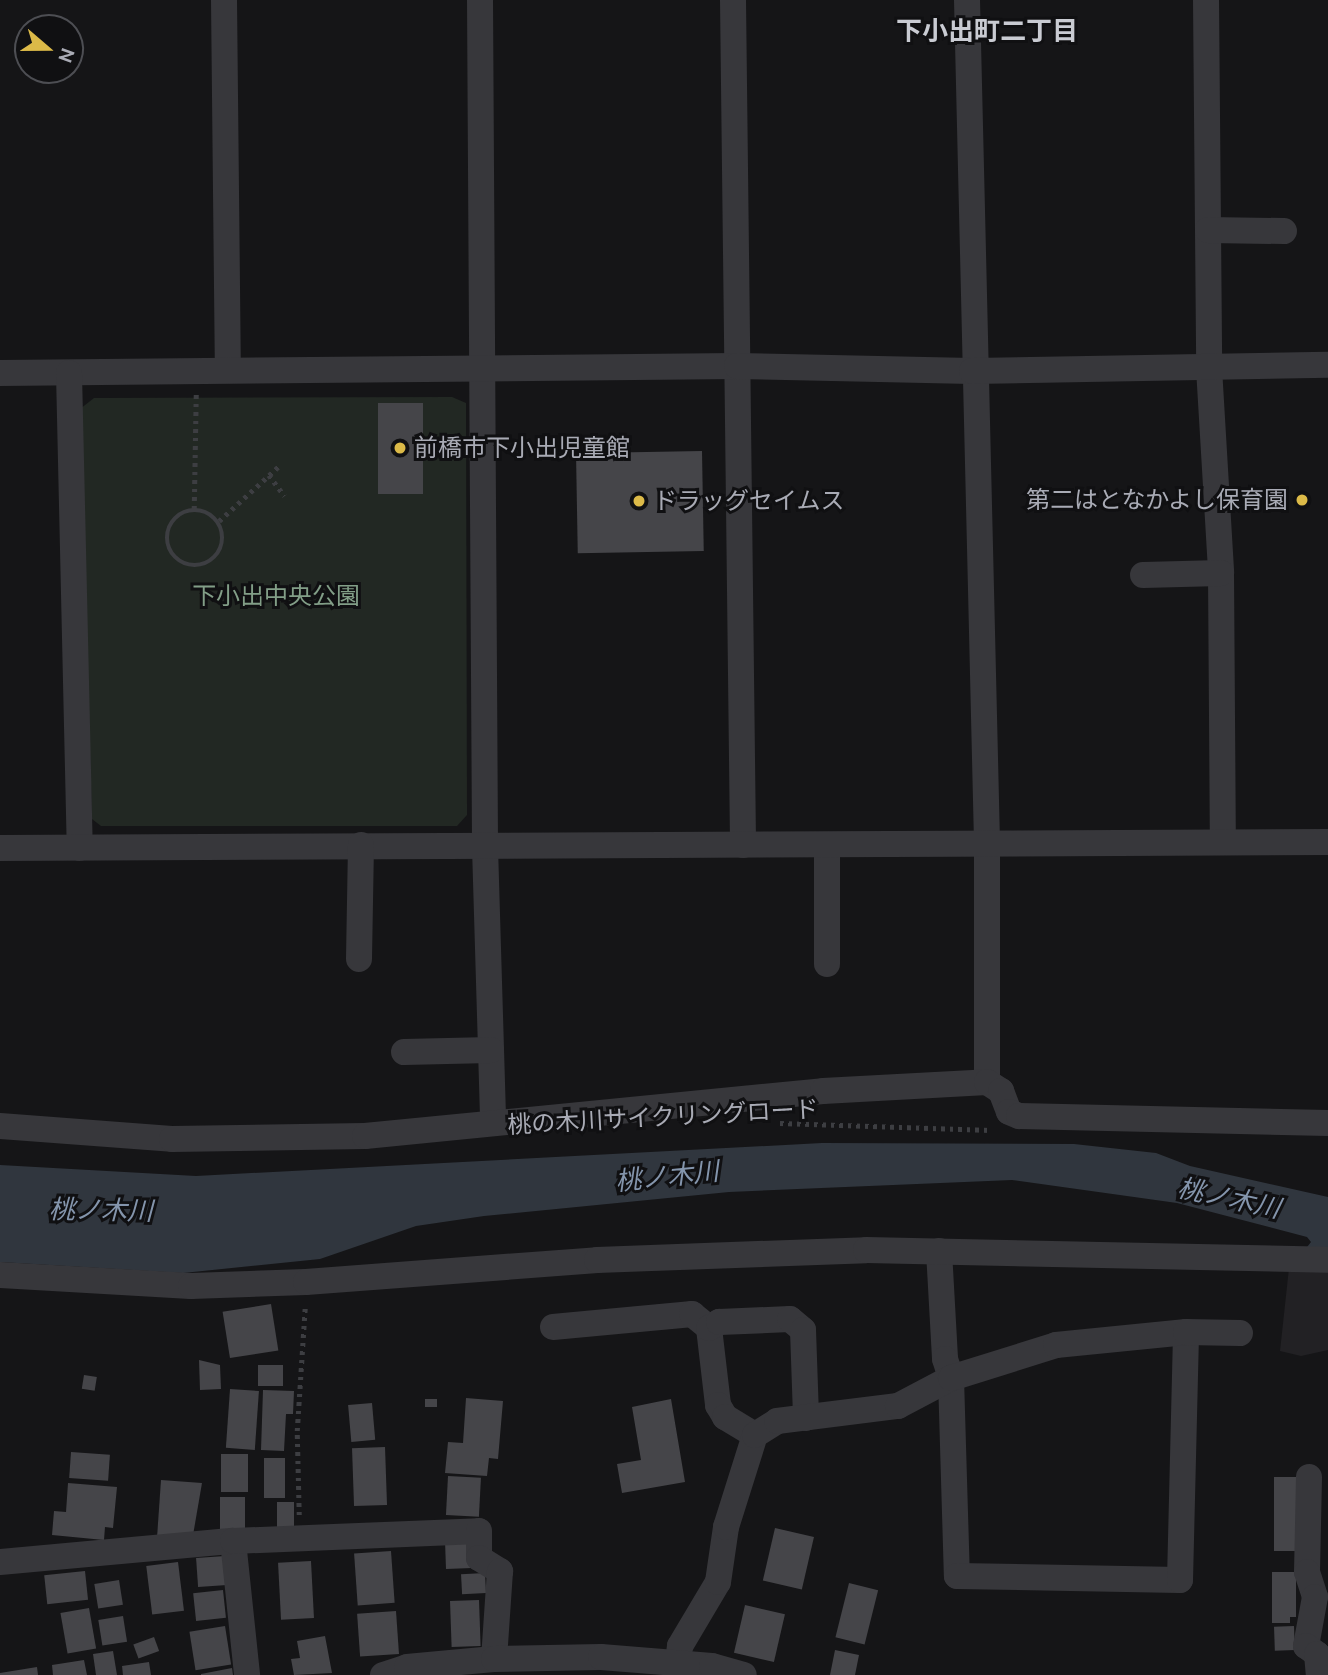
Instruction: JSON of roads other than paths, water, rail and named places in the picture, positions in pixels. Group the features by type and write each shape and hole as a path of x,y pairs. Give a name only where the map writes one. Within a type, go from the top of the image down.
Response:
{"street":[{"path":"224,0 228,368"},
{"path":"480,0 485,371 485,847 493,1124"},
{"path":"733,0 743,845"},
{"path":"967,0 972,371 987,845 987,1082"},
{"path":"1206,0 1209,368 1221,573 1223,842"},
{"path":"1208,230 1284,231"},
{"path":"0,373 196,368 485,371 737,366 972,371 1328,365"},
{"path":"69,373 80,848"},
{"path":"1143,575 1221,573"},
{"path":"0,848 1328,842"},
{"path":"359,960 361,845"},
{"path":"827,845 827,964"},
{"path":"404,1052 491,1050"},
{"path":"0,1126 107,1135 251,1140 365,1136 823,1091 987,1082 1001,1091 1009,1112 1019,1116 1328,1122"},
{"path":"939,1251 945,1359 951,1378 957,1576 1180,1580 1186,1332"},
{"path":"0,1275 191,1286 306,1282 597,1260 939,1251 1328,1260"},
{"path":"553,1326 692,1314 709,1328 718,1405 725,1417 755,1435"},
{"path":"709,1328 719,1322 790,1319 803,1330 806,1418"},
{"path":"678,1662 680,1646 718,1582 726,1527 755,1435 778,1421 898,1406 951,1378 1056,1345 1186,1332 1240,1333"},
{"path":"1309,1477 1307,1572 1315,1597 1307,1646 1317,1654 1319,1675"},
{"path":"0,1562 233,1541 479,1531 479,1558 500,1571 494,1659"},
{"path":"233,1541 247,1675"},
{"path":"383,1675 407,1667 465,1669 494,1659 601,1657 678,1662 731,1673"}],"water":[{"name":"桃ノ木川","path":"822,1143 1074,1144 1156,1153 1190,1166 1328,1197 1328,1251 1304,1251 1311,1242 1307,1237 1177,1203 1012,1180 729,1192 484,1216 416,1226 320,1259 183,1273 0,1262 0,1165 196,1176"}],"place":[{"name":"前橋市下小出児童館","path":"400,448"},
{"name":"第二はとなかよし保育園","path":"1302,500"},
{"name":"ドラッグセイムス","path":"639,501"}],"district":[{"name":"下小出町二丁目","path":"987,31"}],"park label":[{"name":"下小出中央公園","path":"276,596"}]}
